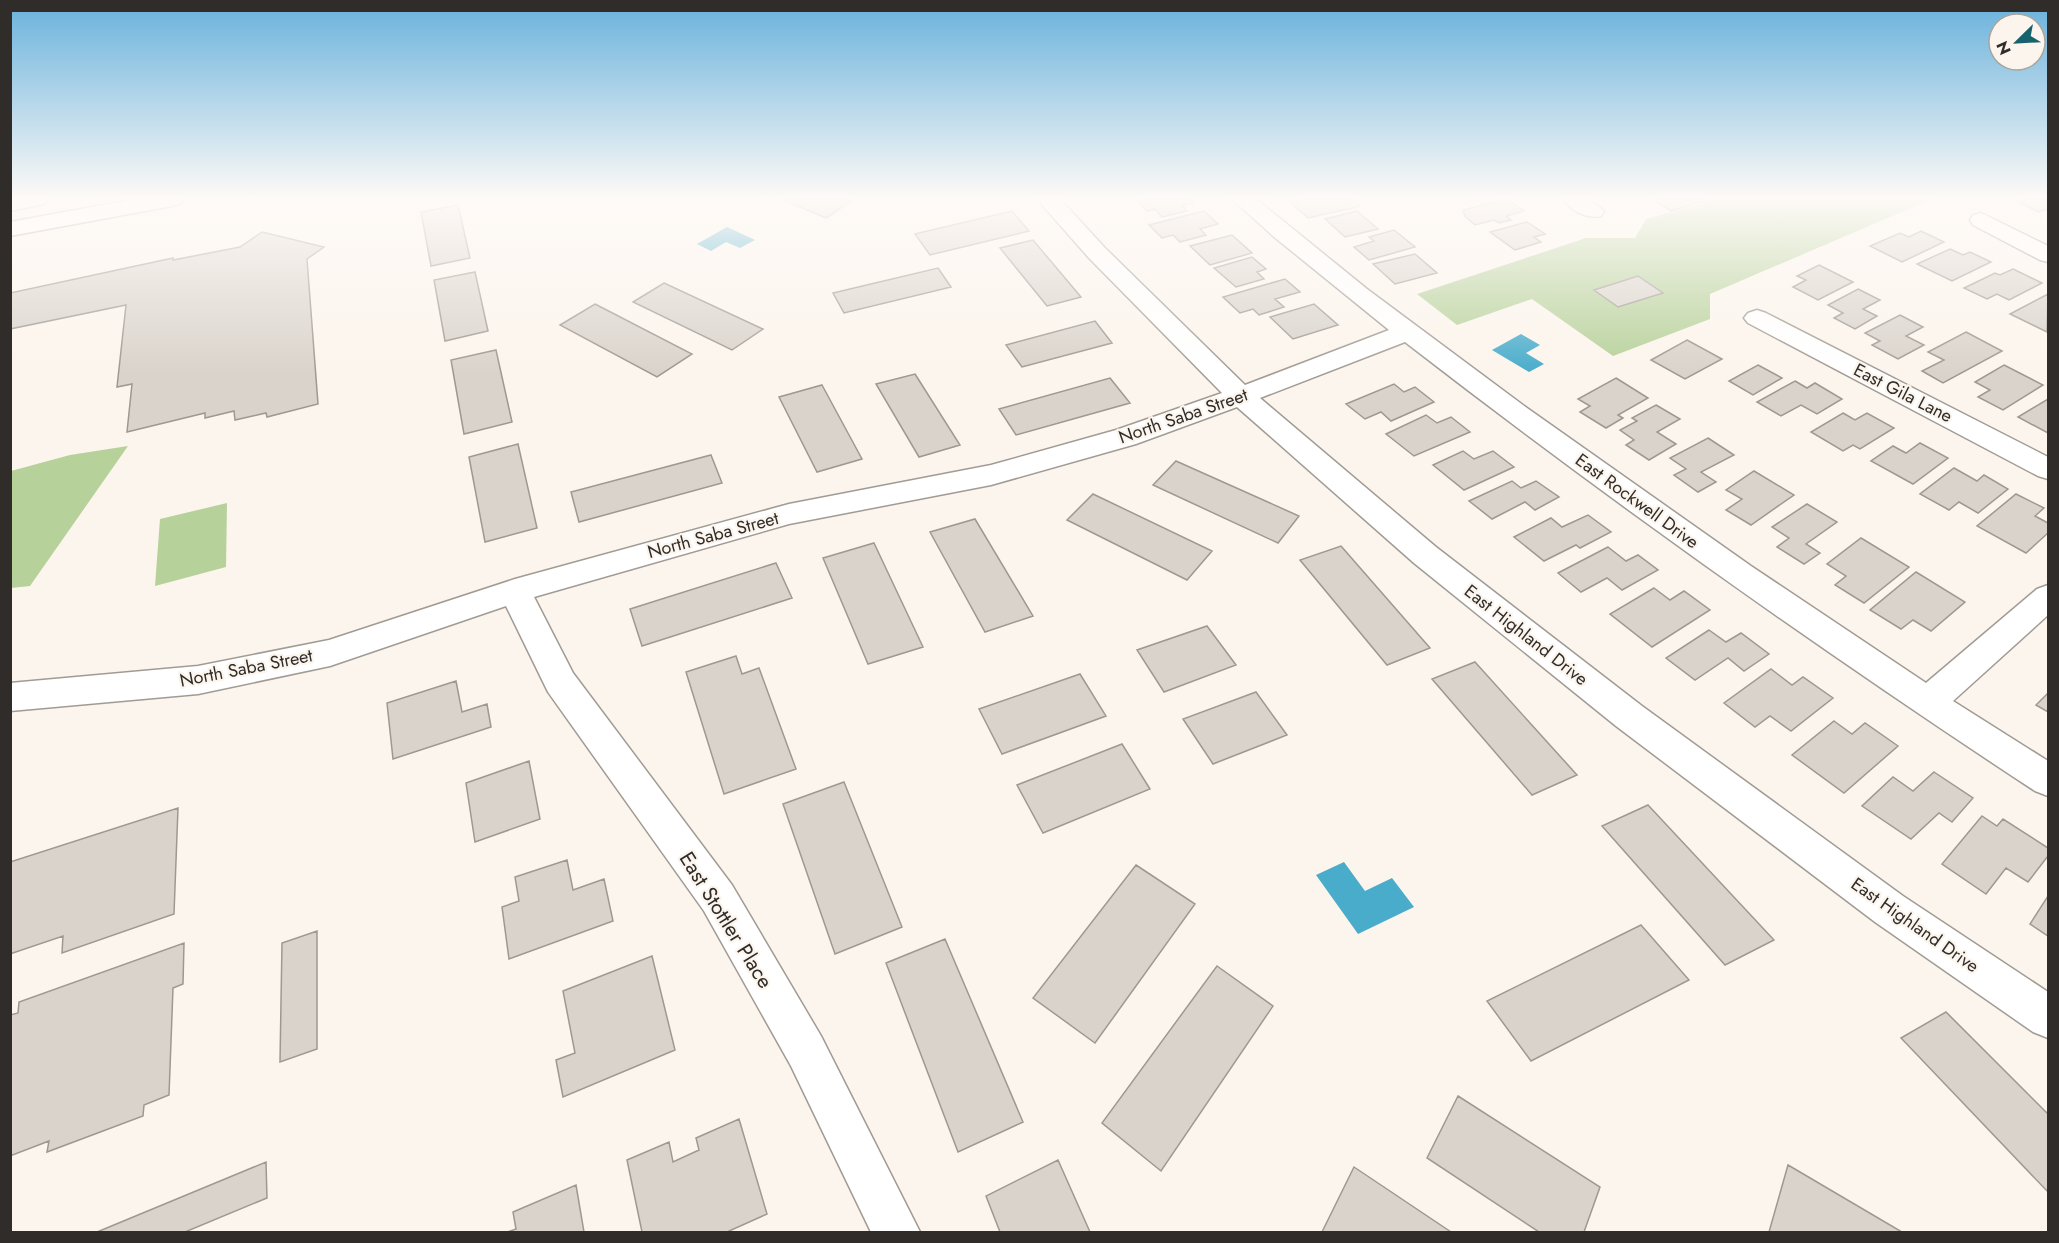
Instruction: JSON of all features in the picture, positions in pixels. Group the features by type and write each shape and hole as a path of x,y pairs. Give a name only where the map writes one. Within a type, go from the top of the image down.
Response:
{"street":[{"name":"East Highland Drive","path":"1101,257 1241,396 1425,555 1629,716 1889,909 2049,1017"},
{"name":"East Rockwell Drive","path":"1314,257 1406,333 1641,506 1927,703 2049,780"},
{"name":"East Gila Lane","path":"1757,318 2049,469"},
{"name":"North Saba Street","path":"10,697 198,680 330,653 516,591 789,514 992,475 1126,437 1406,333"},
{"name":"East Stottler Place","path":"516,591 560,682 718,898 806,1051 896,1233"},
{"path":"1927,703 2049,597"}],"green space":[{"path":"1529,257 1796,257 1710,294 1710,319 1613,356 1532,299 1457,325 1417,294"},
{"path":"128,446 30,586 11,588 11,471 70,455"},
{"path":"227,503 226,567 155,586 160,519"}],"water":[{"path":"1521,334 1540,345 1526,353 1544,364 1529,372 1492,350"},
{"path":"1344,862 1365,891 1392,878 1414,907 1358,934 1316,875"}],"building":[{"path":"188,257 310,257 307,259 318,404 267,417 266,413 235,420 234,411 205,418 205,413 127,432 132,384 117,387 126,305 10,329 10,293 173,258 173,260"},
{"path":"429,257 470,258 431,266"},
{"path":"1007,257 1047,257 1081,297 1047,306"},
{"path":"1202,257 1238,257 1210,265"},
{"path":"1252,257 1266,269 1257,272 1264,279 1236,287 1214,268"},
{"path":"1402,257 1418,257 1437,273 1395,284 1373,264"},
{"path":"1892,257 1912,257 1902,262"},
{"path":"1932,257 1981,257 1991,262 1952,281 1917,264"},
{"path":"1819,265 1853,282 1818,300 1793,287 1806,280 1797,276"},
{"path":"938,268 951,287 844,313 833,293"},
{"path":"2013,269 2042,283 2009,300 1997,294 1987,299 1964,288 1995,273 2000,275"},
{"path":"475,272 488,331 445,341 434,280"},
{"path":"1638,276 1663,293 1618,307 1594,290"},
{"path":"1285,279 1300,292 1275,299 1284,307 1259,315 1253,309 1240,313 1223,297"},
{"path":"664,283 763,329 732,350 633,302"},
{"path":"1858,289 1880,300 1863,309 1877,316 1855,329 1834,318 1843,313 1828,305"},
{"path":"2048,294 2047,332 2010,314"},
{"path":"595,304 692,354 657,377 560,325"},
{"path":"1314,304 1338,325 1293,339 1270,317"},
{"path":"1900,315 1923,327 1906,336 1924,345 1898,359 1872,345 1880,341 1865,333"},
{"path":"1095,321 1112,343 1022,367 1006,345"},
{"path":"1966,332 2002,351 1943,383 1922,371 1944,360 1928,352"},
{"path":"1687,340 1722,359 1685,379 1651,360"},
{"path":"496,350 512,422 464,434 451,360"},
{"path":"1758,365 1782,378 1753,395 1729,381"},
{"path":"2004,365 2043,385 2003,410 1978,397 1990,390 1975,382"},
{"path":"915,374 960,445 919,457 876,384"},
{"path":"1110,378 1130,403 1016,435 999,409"},
{"path":"1616,378 1648,398 1618,415 1623,418 1606,428 1580,412 1590,406 1578,399"},
{"path":"1795,381 1807,388 1815,383 1842,399 1817,414 1801,405 1781,416 1757,402"},
{"path":"1394,384 1404,392 1415,387 1434,402 1391,421 1381,412 1365,419 1346,404"},
{"path":"822,385 862,459 817,472 779,397"},
{"path":"2048,399 2048,433 2018,417"},
{"path":"1656,405 1680,419 1657,432 1676,444 1649,460 1626,445 1634,440 1620,430 1637,421 1632,418"},
{"path":"1843,413 1855,420 1867,413 1894,428 1860,449 1853,445 1843,451 1811,432"},
{"path":"1426,415 1437,423 1451,417 1470,432 1414,456 1386,434"},
{"path":"1708,438 1734,455 1701,472 1716,482 1698,492 1674,475 1686,469 1670,458"},
{"path":"1920,443 1948,458 1913,484 1871,461 1893,446 1906,453"},
{"path":"518,444 537,528 485,542 469,457"},
{"path":"1463,451 1474,459 1493,451 1514,467 1464,490 1433,465"},
{"path":"711,455 722,483 579,522 571,492"},
{"path":"1176,461 1299,516 1278,543 1153,485"},
{"path":"1954,468 1977,481 1984,475 2008,489 1978,513 1959,502 1949,510 1920,494"},
{"path":"1754,471 1794,495 1751,525 1726,510 1742,499 1726,490"},
{"path":"1512,481 1521,488 1536,481 1559,497 1535,510 1525,502 1492,519 1469,501"},
{"path":"1093,494 1212,551 1187,580 1067,520"},
{"path":"2016,494 2044,508 2035,516 2048,523 2048,533 2026,553 1977,526"},
{"path":"1807,504 1837,522 1806,544 1820,553 1804,564 1777,547 1789,538 1772,527"},
{"path":"1588,515 1611,532 1580,548 1576,545 1544,561 1514,537 1551,518 1562,527"},
{"path":"975,519 1033,616 985,632 930,532"},
{"path":"1861,538 1909,567 1864,603 1835,585 1846,576 1827,564"},
{"path":"874,543 923,647 868,664 823,558"},
{"path":"1341,546 1430,648 1387,665 1300,560"},
{"path":"1608,547 1626,561 1638,555 1658,570 1622,590 1607,578 1581,592 1558,573"},
{"path":"776,563 792,598 642,646 630,609"},
{"path":"1916,572 1965,602 1931,631 1913,620 1901,629 1870,610"},
{"path":"1654,588 1670,600 1684,591 1710,610 1652,647 1610,614"},
{"path":"1207,626 1236,665 1164,692 1137,650"},
{"path":"1709,630 1726,642 1741,633 1769,654 1744,671 1728,658 1695,680 1666,658"},
{"path":"736,656 742,674 759,668 796,769 724,794 686,672"},
{"path":"1475,662 1577,775 1532,795 1432,679"},
{"path":"1771,669 1792,685 1803,677 1833,698 1791,731 1770,716 1755,727 1724,703"},
{"path":"1080,674 1106,716 1002,754 979,709"},
{"path":"456,681 462,712 487,704 491,727 393,759 387,703"},
{"path":"1256,692 1287,735 1213,764 1183,719"},
{"path":"2048,693 2048,712 2036,705"},
{"path":"1834,721 1852,734 1865,723 1898,746 1844,793 1792,755"},
{"path":"1122,744 1150,789 1043,833 1017,785"},
{"path":"529,761 540,819 475,842 466,783"},
{"path":"1934,772 1973,798 1952,822 1939,813 1911,839 1862,806 1893,777 1913,791"},
{"path":"844,782 902,927 835,954 783,804"},
{"path":"1648,805 1774,940 1725,965 1602,826"},
{"path":"178,808 174,914 62,953 63,936 10,954 10,862"},
{"path":"1982,816 1997,826 2003,819 2048,848 2048,856 2028,882 2006,868 1986,894 1942,864"},
{"path":"567,860 573,890 604,879 613,921 509,959 502,907 519,901 515,877"},
{"path":"1136,865 1195,904 1095,1043 1033,998"},
{"path":"2048,896 2048,936 2030,924"},
{"path":"1641,925 1689,980 1531,1061 1487,1001"},
{"path":"317,931 317,1049 280,1062 282,943"},
{"path":"945,939 1023,1122 958,1152 886,963"},
{"path":"184,943 183,984 173,988 169,1095 144,1105 143,1116 47,1152 49,1141 10,1156 10,1015 18,1013 19,1002"},
{"path":"652,956 675,1050 563,1097 556,1060 575,1053 563,991"},
{"path":"1217,966 1273,1006 1161,1171 1102,1123"},
{"path":"1946,1012 2048,1114 2048,1192 1901,1038"},
{"path":"1458,1096 1600,1187 1584,1232 1539,1232 1427,1158"},
{"path":"739,1119 767,1214 727,1232 642,1232 627,1160 669,1142 673,1162 699,1150 696,1138"},
{"path":"1058,1160 1090,1232 1000,1232 986,1196"},
{"path":"266,1162 267,1198 185,1232 97,1232"},
{"path":"1788,1165 1902,1232 1769,1232"},
{"path":"1354,1167 1451,1232 1322,1232"},
{"path":"576,1185 584,1232 507,1232 516,1229 513,1212"}]}
